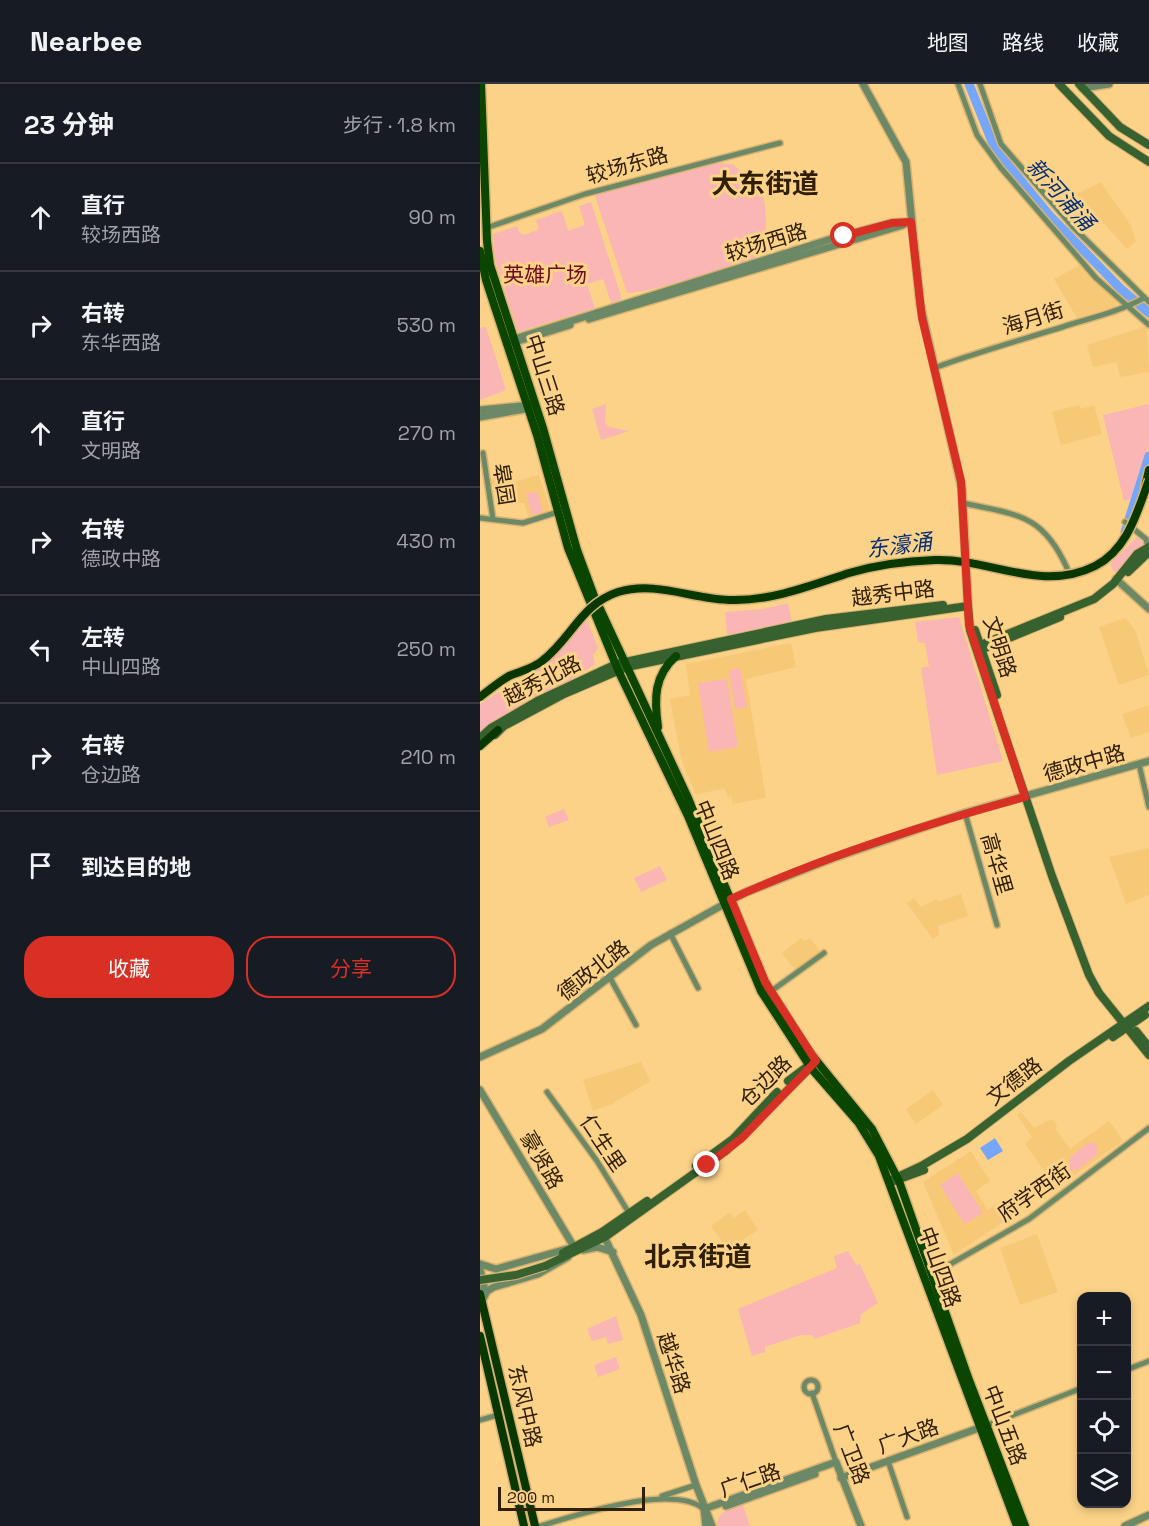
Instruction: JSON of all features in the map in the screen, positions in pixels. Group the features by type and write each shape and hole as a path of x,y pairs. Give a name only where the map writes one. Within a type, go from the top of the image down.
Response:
{"highway":[{"path":"1142,498 1149,470"},
{"path":"480,691 512,669 548,652 581,613 617,592 652,587 710,598 753,599 780,594 863,569 931,559 966,561 1023,575 1077,572 1101,562 1118,548 1128,532 1149,479"},
{"path":"480,698 510,676 542,661 592,606 625,590 655,588 707,599 752,600 786,593 861,570 934,560 968,562 1030,576 1087,569 1109,557 1122,543 1149,479"},
{"path":"480,742 497,728"},
{"name":"东风中路","path":"481,1297 535,1526"},
{"name":"东风中路","path":"480,1336 524,1526"}],"main road":[{"name":"中山三路","path":"481,84 486,228 490,266 591,598"},
{"path":"1060,84 1102,130 1149,162"},
{"path":"1080,86 1120,128 1149,145"},
{"name":"中山三路","path":"480,251 512,341"},
{"name":"中山三路","path":"531,406 568,548 621,666"},
{"path":"980,647 1094,599 1118,581 1137,554 1148,549"},
{"name":"越秀中路","path":"621,666 834,618 943,605 968,606"},
{"name":"文明路","path":"968,606 969,625 980,647 1028,796 1093,973 1101,988 1149,1055"},
{"name":"越秀中路","path":"621,666 828,625 968,606"},
{"path":"659,736 656,685 664,668 676,656"},
{"name":"越秀北路","path":"480,751 497,728 556,692 621,666"},
{"name":"中山四路","path":"621,666 659,736 727,901 761,991 812,1064 865,1132 895,1179 933,1274 950,1337"},
{"name":"中山四路","path":"621,666 770,992 812,1064"},
{"name":"文德路","path":"895,1179 924,1170 966,1145 1149,1006"},
{"name":"文德路","path":"1127,1024 1149,1012"},
{"name":"文明路","path":"1127,1024 1149,1047"},
{"name":"仓边路","path":"603,1235 629,1213 733,1139 778,1091 812,1064"},
{"name":"仓边路","path":"480,1278 516,1275 615,1230 734,1145 812,1064"},
{"name":"中山四路","path":"895,1179 950,1337"},
{"name":"中山五路","path":"950,1337 1017,1526"},
{"name":"中山五路","path":"982,1427 1025,1526"}],"street":[{"path":"863,84 906,162 920,304 961,481 968,606"},
{"path":"958,84 977,135 1001,168 1071,250 1149,325"},
{"path":"980,84 1001,144 1031,180 1145,300"},
{"path":"1060,84 1067,84"},
{"path":"1080,86 1109,84"},
{"path":"1132,151 1132,142 1138,139"},
{"name":"较场东路","path":"486,228 585,194 780,143"},
{"name":"较场西路","path":"512,341 911,222"},
{"name":"海月街","path":"934,368 983,350 1037,337 1145,300"},
{"path":"480,410 531,406"},
{"path":"480,417 531,406"},
{"name":"皋园","path":"483,453 493,519"},
{"path":"963,503 1028,518 1052,540 1068,568"},
{"path":"480,518 523,523 558,512"},
{"path":"1125,522 1146,539 1148,549"},
{"path":"1118,581 1149,609"},
{"name":"德政中路","path":"727,901 828,860 965,813 1149,761"},
{"path":"1139,764 1149,807"},
{"name":"高华里","path":"965,813 997,924"},
{"name":"德政北路","path":"480,1057 542,1029 609,976 670,933 727,901"},
{"path":"670,933 698,987"},
{"path":"770,992 824,953"},
{"path":"609,976 636,1024"},
{"name":"豪贤路","path":"480,1090 573,1250"},
{"name":"仁生里","path":"547,1092 597,1161 629,1213"},
{"name":"府学西街","path":"933,1274 1029,1219 1149,1128"},
{"path":"573,1250 597,1248 613,1252 615,1230"},
{"name":"越华路","path":"603,1235 613,1252 645,1326 704,1509 712,1526"},
{"name":"仓边路","path":"496,1269 573,1250"},
{"name":"仓边路","path":"481,1297 499,1285 547,1271 573,1250"},
{"path":"480,1264 496,1269"},
{"path":"480,1269 484,1285 481,1297"},
{"path":"496,1269 489,1274 488,1279 491,1283 499,1285"},
{"path":"1131,1368 1149,1362"},
{"path":"982,1427 1077,1390"},
{"name":"广卫路","path":"812,1393 860,1526"},
{"path":"480,1420 498,1415"},
{"name":"广大路","path":"841,1478 982,1427"},
{"path":"888,1461 907,1517"},
{"name":"广仁路","path":"704,1509 836,1464"},
{"path":"643,1502 696,1485"},
{"path":"540,1526 598,1509 678,1498 692,1501 704,1509"},
{"name":"越华路","path":"704,1509 706,1526"},
{"path":"1125,1526 1149,1515"}],"shaded area":[{"path":"1101,182 1131,226 1136,241 1127,249 1077,194"},
{"path":"1080,265 1118,302 1115,307 1077,318 1054,279"},
{"path":"1147,326 1149,372 1121,377 1116,362 1093,367 1087,345"},
{"path":"1079,405 1081,409 1094,405 1102,434 1061,445 1052,412"},
{"path":"506,475 509,483 539,475 551,512 529,519 524,503 517,503 513,494 492,491 490,477"},
{"path":"1125,618 1135,630 1149,675 1119,685 1099,627"},
{"path":"791,643 796,667 746,679 766,798 733,804 731,796 728,797 724,788 696,795 681,758 670,699 690,695 686,664"},
{"path":"1149,705 1149,732 1131,738 1122,714"},
{"path":"1149,848 1149,895 1126,904 1109,857"},
{"path":"961,894 968,916 938,926 939,935 933,939 907,903 914,898 921,907 937,899 938,902"},
{"path":"801,938 805,941 810,938 820,951 795,970 782,953"},
{"path":"641,1062 650,1081 612,1104 593,1111 583,1080"},
{"path":"933,1090 943,1105 916,1124 906,1109"},
{"path":"1021,1112 1034,1128 1052,1119 1057,1125 1056,1130 1070,1149 1109,1121 1123,1141 1062,1184 1046,1173 1025,1144 1032,1137 1017,1115"},
{"path":"971,1151 990,1181 976,1191 988,1210 1002,1201 1012,1216 954,1255 923,1182"},
{"path":"745,1210 758,1230 728,1249 711,1226 730,1212 734,1218"},
{"path":"1037,1234 1058,1292 1020,1305 1000,1248"}],"green space":[{"path":"709,164 734,165 748,178 759,174 766,220 763,244 758,254 751,261 731,270 627,293 595,196 597,193"},
{"name":"英雄广场","path":"591,202 622,299 611,303 603,279 587,284 595,308 518,332 495,260 493,234 517,226 519,232 524,235 539,229 536,220 562,211 568,231 585,225 579,206"},
{"path":"486,327 506,390 480,400 480,328"},
{"path":"606,404 605,423 609,427 629,431 601,440 592,409"},
{"path":"1149,404 1149,445 1133,498 1124,501 1103,415"},
{"path":"537,491 543,512 532,515 526,494"},
{"path":"1137,537 1145,545 1134,553 1116,576 1110,564"},
{"path":"788,603 792,622 727,635 725,612 763,609"},
{"path":"586,617 598,648 593,655 595,664 563,685 488,725 480,732 480,704 538,668"},
{"path":"959,617 1003,761 937,775 921,668 929,666 925,643 918,642 915,622"},
{"path":"740,668 747,707 735,709 729,670"},
{"path":"727,679 738,747 709,752 698,683"},
{"path":"564,809 569,820 549,827 545,817"},
{"path":"660,866 667,880 641,892 634,878"},
{"path":"1094,1142 1098,1148 1097,1155 1077,1170 1070,1170 1069,1158 1088,1143"},
{"path":"958,1173 983,1213 964,1224 940,1185"},
{"path":"848,1251 856,1265 860,1264 878,1303 861,1314 860,1323 814,1339 812,1335 801,1335 765,1347 765,1352 752,1356 738,1309 837,1268 834,1256"},
{"path":"616,1316 623,1340 608,1344 606,1337 592,1341 587,1329"},
{"path":"616,1357 620,1369 598,1377 594,1365"},
{"path":"743,1505 750,1526 717,1526 722,1513"}],"water":[{"path":"995,1138 1003,1151 988,1160 980,1148"}],"waterway":[{"name":"新河浦涌","path":"969,84 995,149 1051,217 1121,289 1149,313"},
{"name":"东濠涌","path":"1125,532 1149,456"}],"district":[{"name":"大东街道","path":"765,183"},
{"name":"北京街道","path":"698,1256"}],"route":[{"path":"707,1165 742,1138 775,1101 816,1061 770,992 731,899 793,873 873,844 965,813 1025,797 969,625 961,481 922,318 911,222 892,223 844,236"}]}
